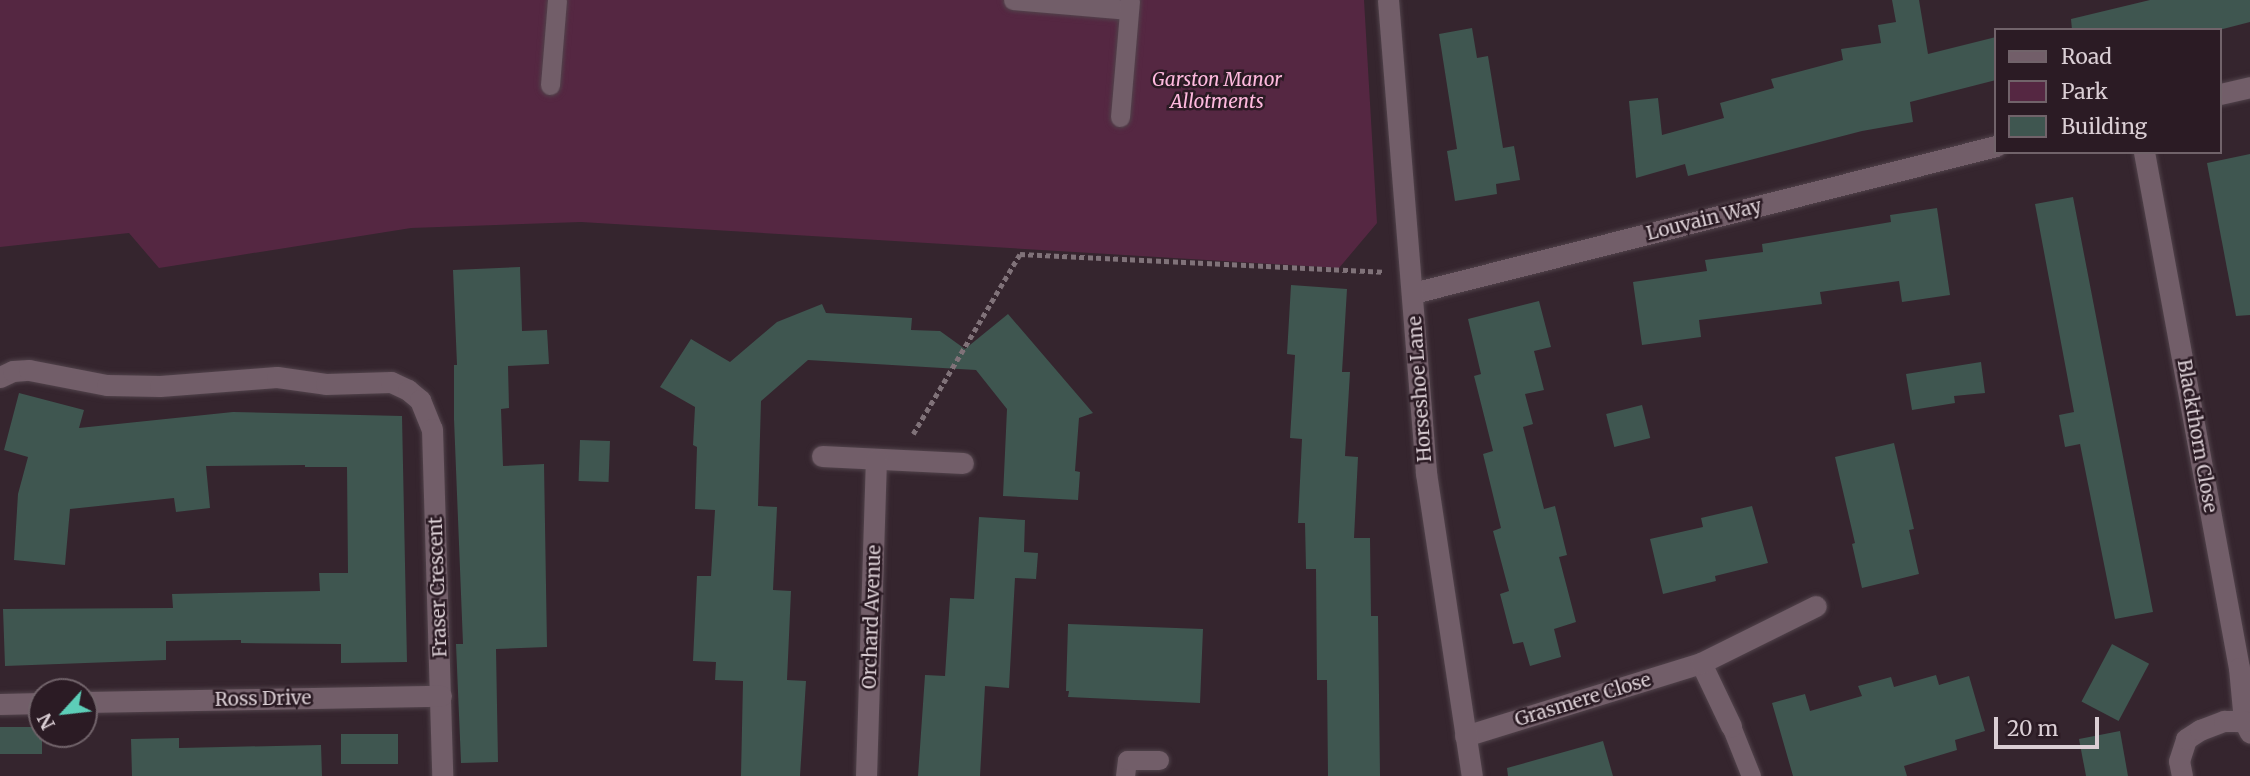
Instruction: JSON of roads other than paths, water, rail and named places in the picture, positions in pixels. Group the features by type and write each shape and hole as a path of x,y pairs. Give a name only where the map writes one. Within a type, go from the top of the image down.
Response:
{"street":[{"name":"Horseshoe Lane","path":"1388,0 1426,473 1472,776"},
{"path":"2222,94 2250,87"},
{"name":"Louvain Way","path":"1412,283 1994,146"},
{"name":"Blackthorn Close","path":"2144,154 2239,668 2247,727 2224,720 2186,739 2179,761 2182,776"},
{"name":"Fraser Crescent","path":"0,377 13,371 29,370 107,385 160,386 277,377 326,384 391,382 408,390 420,400 432,429 442,776"},
{"path":"822,456 963,463"},
{"name":"Orchard Avenue","path":"866,776 876,459"},
{"name":"Grasmere Close","path":"1465,736 1701,663 1816,606"},
{"path":"1701,663 1731,726"},
{"name":"Ross Drive","path":"98,702 441,696"},
{"path":"0,704 28,703"}],"lane":[{"path":"550,85 557,0"},
{"path":"1013,0 1130,5 1120,117"},
{"path":"1731,726 1751,776"},
{"path":"1125,776 1127,760 1159,760"}],"park label":[{"name":"Garston Manor Allotments","path":"1217,91"}]}
